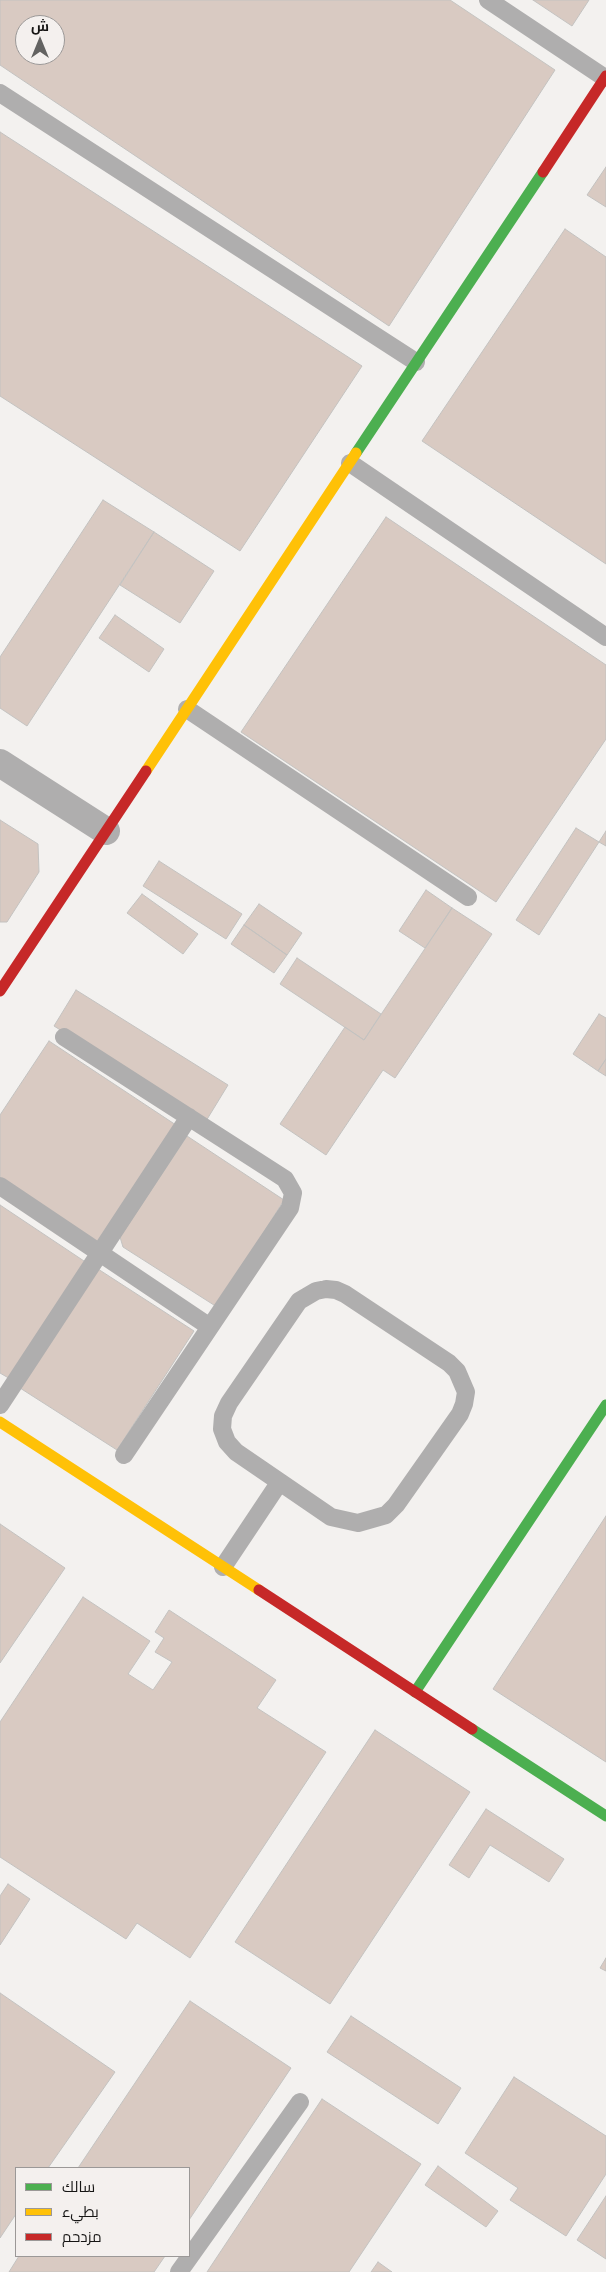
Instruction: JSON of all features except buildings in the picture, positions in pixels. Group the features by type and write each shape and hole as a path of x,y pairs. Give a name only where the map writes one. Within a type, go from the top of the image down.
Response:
{"street":[{"path":"2,984 605,77"},
{"path":"0,763 106,830"},
{"path":"415,1692 606,1405"},
{"path":"0,1422 606,1816"}],"lane":[{"path":"488,0 605,77"},
{"path":"0,93 416,362"},
{"path":"350,463 606,637"},
{"path":"186,709 468,897"},
{"path":"64,1037 285,1179 293,1193 290,1208 124,1455"},
{"path":"0,1405 189,1117"},
{"path":"0,1186 210,1327"},
{"path":"326,1290 336,1290 345,1294 449,1363 457,1371 466,1392 460,1414 396,1505 386,1515 358,1523 344,1522 331,1517 279,1483 236,1452 227,1442 222,1429 223,1416 229,1403 299,1301 307,1295 326,1290"},
{"path":"223,1567 279,1483"},
{"path":"190,2257 300,2102"},
{"path":"179,2272 190,2257"}],"traffic: fast":[{"path":"356,453 543,172"},
{"path":"415,1692 606,1405"},
{"path":"472,1729 606,1816"}],"traffic: slow":[{"path":"146,771 356,453"},
{"path":"0,1422 259,1590"}],"traffic: jam":[{"path":"543,172 606,76"},
{"path":"0,991 146,771"},
{"path":"259,1590 472,1729"}]}
